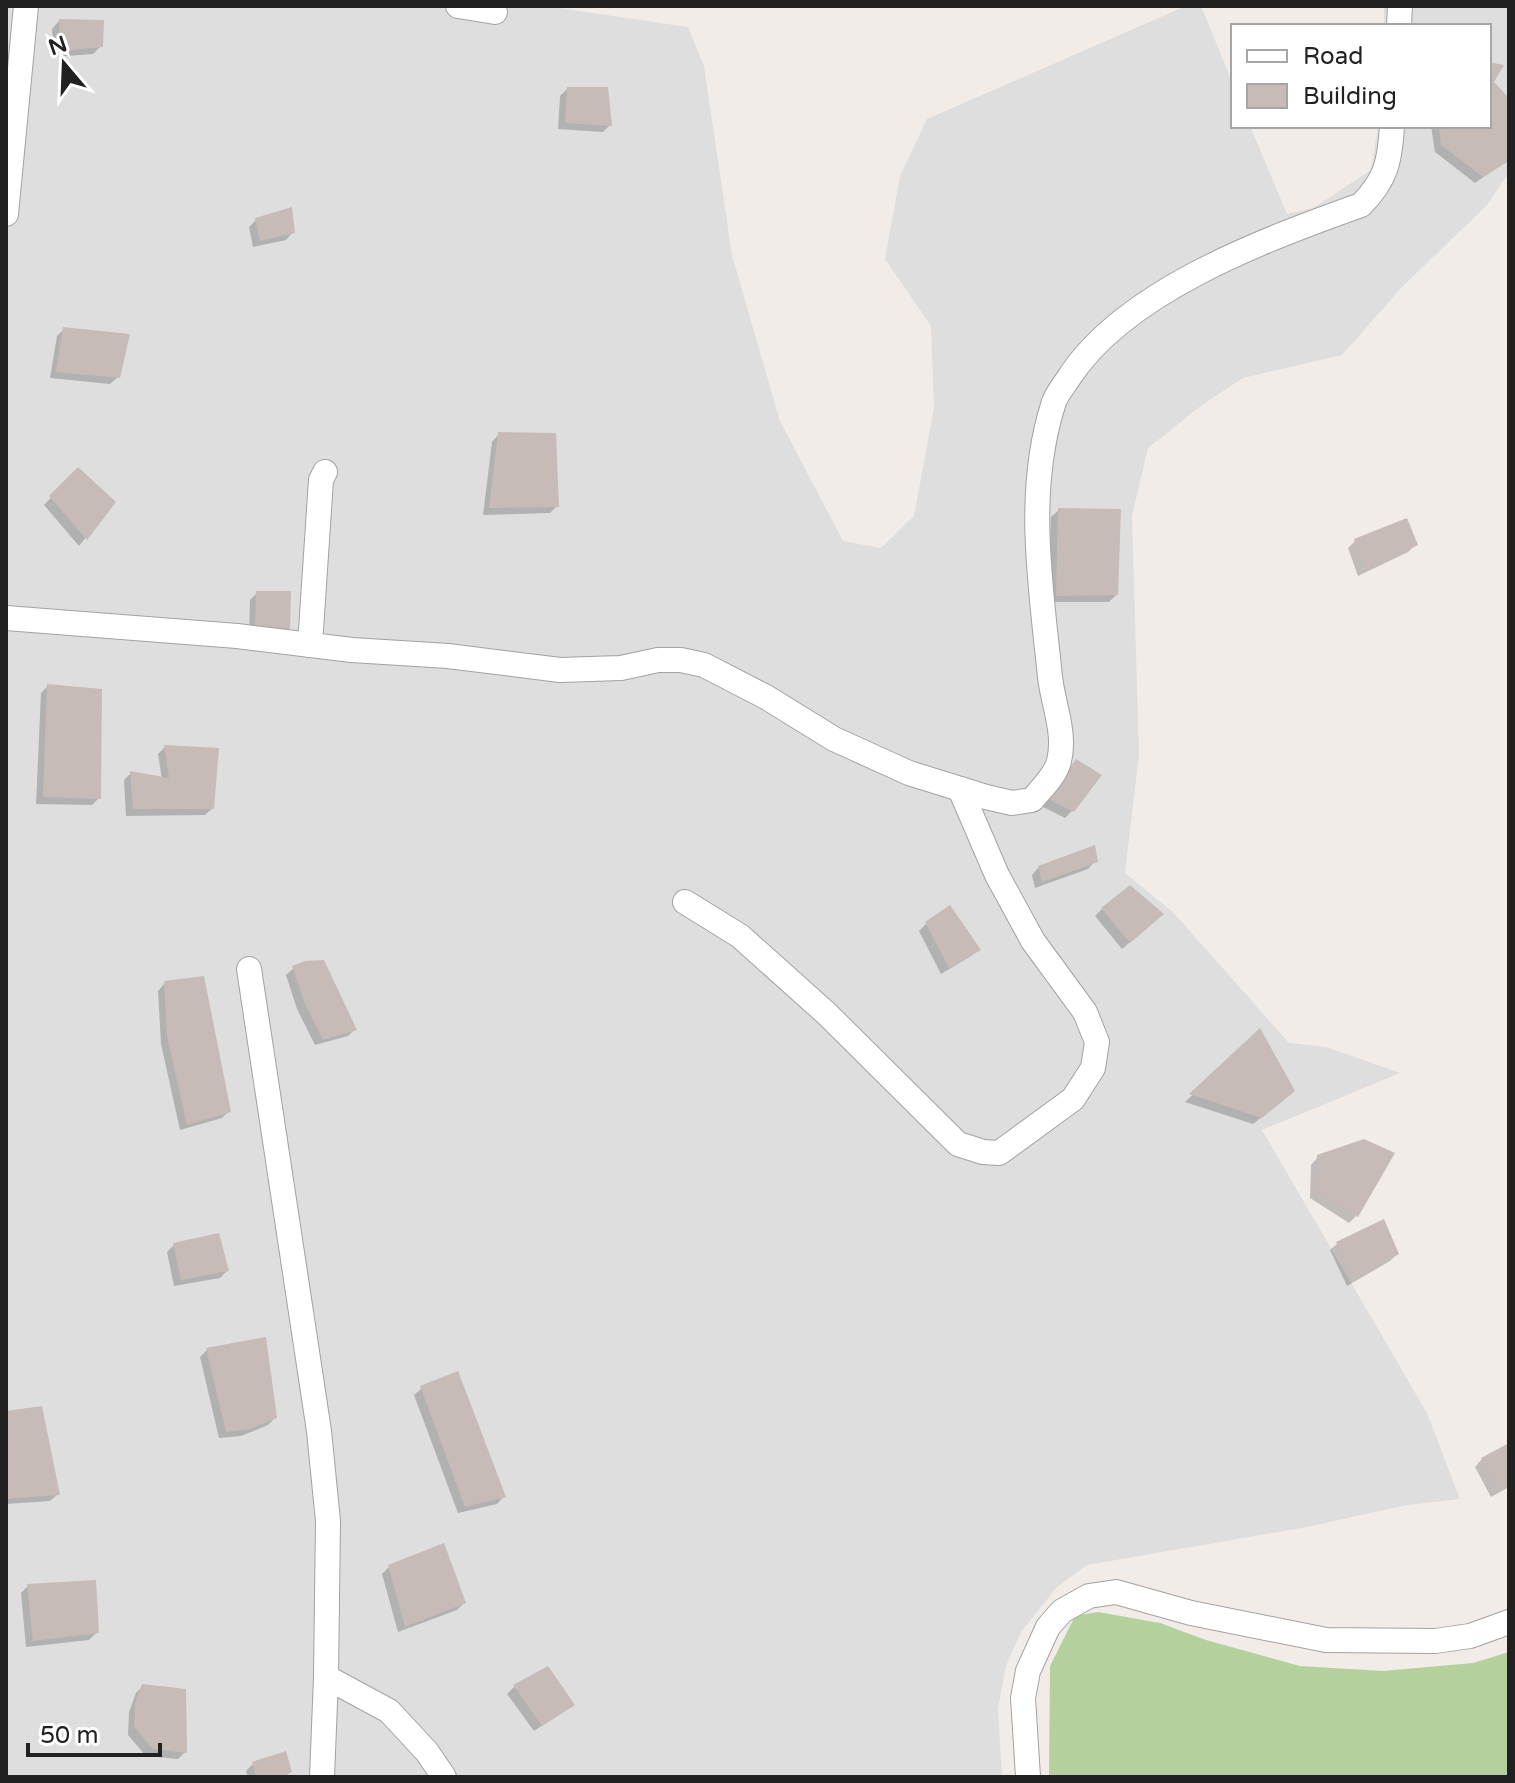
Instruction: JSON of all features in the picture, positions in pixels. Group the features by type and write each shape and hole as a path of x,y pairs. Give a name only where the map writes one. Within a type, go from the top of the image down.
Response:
{"street":[{"path":"6,214 26,6"},
{"path":"458,6 495,12"},
{"path":"6,618 151,628 448,656 560,670 621,668 658,660 704,665 766,697 834,739 909,773 1012,803 1032,800 1059,762 1061,732 1052,690 1035,530 1044,449 1053,403 1077,366 1113,328 1153,300 1226,258 1361,205 1377,189 1386,168 1390,158 1392,128"},
{"path":"310,645 321,480 325,472"},
{"path":"685,902 740,936 827,1014 958,1144 983,1152 999,1153 1073,1099 1093,1068 1097,1042 1085,1012 1033,941 997,875 960,789"},
{"path":"249,969 319,1431 328,1521 322,1777"},
{"path":"1028,1777 1023,1698 1028,1671 1048,1627 1074,1602 1089,1596 1116,1592 1191,1613 1326,1640 1435,1641 1470,1636 1509,1622"},
{"path":"326,1677 389,1711 427,1752 444,1777"}],"shaded area":[{"path":"6,6 545,6 688,27 704,66 732,255 780,421 843,541 881,548 914,516 934,408 931,326 885,259 900,176 927,119 1186,6 1201,6 1231,79 1231,128 1251,128 1287,214 1313,208 1371,170 1378,128 1491,128 1491,24 1384,24 1384,6 1509,6 1509,172 1487,205 1403,286 1342,355 1243,378 1202,405 1148,448 1132,516 1139,754 1125,873 1173,912 1289,1043 1326,1047 1400,1073 1262,1130 1427,1413 1460,1499 1407,1505 1307,1527 1087,1565 1057,1587 1021,1632 1006,1666 998,1709 1002,1777 6,1777"}],"green space":[{"path":"1098,1612 1160,1623 1206,1640 1300,1666 1383,1671 1473,1663 1509,1652 1509,1777 1049,1777 1050,1666 1075,1616"}],"building":[{"path":"59,19 104,20 103,47 60,51"},
{"path":"1491,62 1504,65 1494,82 1509,98 1509,161 1483,177 1441,145 1439,128 1491,128"},
{"path":"567,87 608,87 612,126 565,123"},
{"path":"292,207 295,233 260,241 255,218"},
{"path":"63,327 130,334 120,378 56,372"},
{"path":"498,432 556,433 559,507 489,508"},
{"path":"78,467 116,502 87,540 49,496"},
{"path":"1058,508 1121,509 1118,595 1056,596"},
{"path":"1407,518 1418,545 1366,570 1354,539"},
{"path":"256,591 291,591 290,629 255,628"},
{"path":"47,684 102,689 101,799 43,797"},
{"path":"164,745 219,748 214,809 133,809 130,771 169,778"},
{"path":"1076,759 1102,775 1074,812 1048,799"},
{"path":"1095,845 1098,862 1042,882 1038,866"},
{"path":"1130,885 1164,914 1130,943 1101,908"},
{"path":"950,905 981,950 949,968 925,922"},
{"path":"324,960 357,1030 323,1040 304,1001 292,966 305,961"},
{"path":"204,976 231,1112 187,1125 167,1036 164,981"},
{"path":"1260,1028 1295,1091 1262,1118 1189,1094"},
{"path":"1364,1139 1395,1153 1358,1217 1316,1191 1317,1155"},
{"path":"1384,1219 1399,1254 1354,1280 1336,1242"},
{"path":"219,1233 229,1271 181,1280 173,1243"},
{"path":"266,1337 277,1418 250,1429 226,1432 206,1348"},
{"path":"458,1371 506,1497 465,1507 420,1386"},
{"path":"42,1406 60,1495 6,1499 6,1411"},
{"path":"1509,1443 1509,1486 1498,1491 1481,1458"},
{"path":"444,1543 466,1603 405,1627 388,1565"},
{"path":"96,1580 99,1633 33,1641 27,1584"},
{"path":"548,1666 575,1705 542,1726 513,1685"},
{"path":"142,1684 186,1689 187,1753 153,1749 134,1727 135,1703"},
{"path":"286,1751 292,1772 281,1777 256,1777 252,1762"}]}
